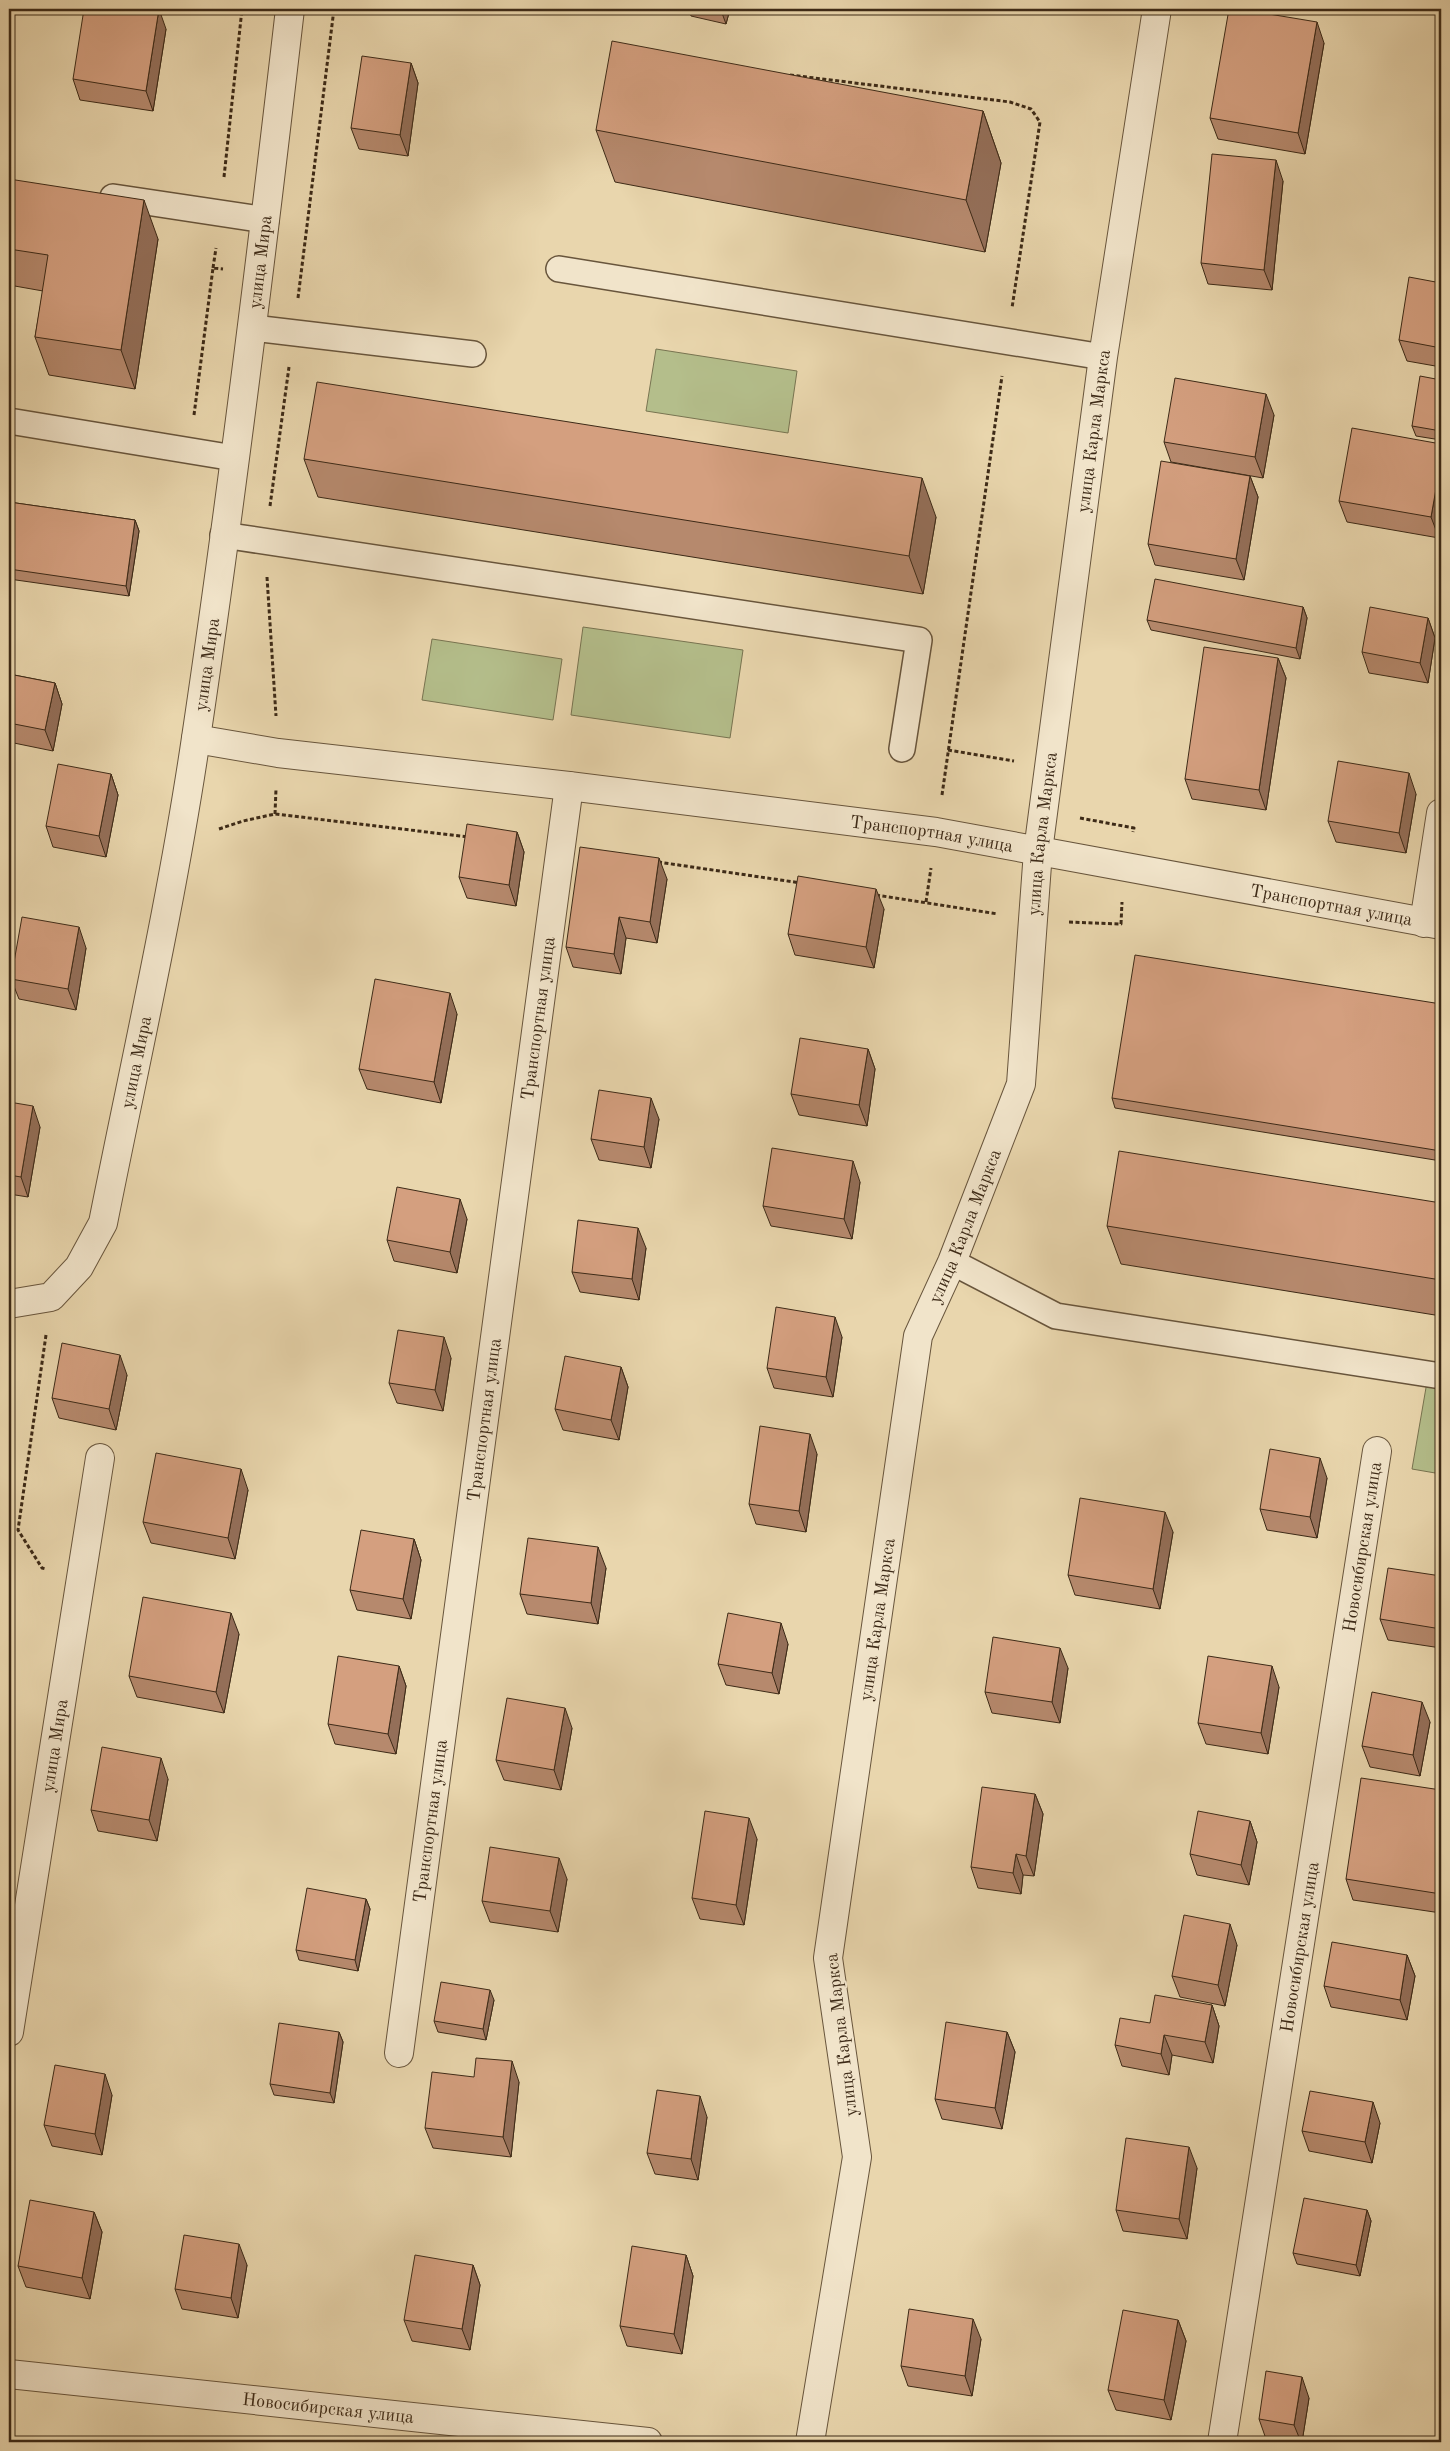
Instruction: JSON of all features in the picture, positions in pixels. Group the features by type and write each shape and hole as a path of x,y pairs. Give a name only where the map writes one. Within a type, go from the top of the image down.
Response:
{"street":[{"name":"улица Мира","path":"51,1297 79,1267 103,1223 178,844 196,739 253,328 290,9"},
{"name":"улица Карла Маркса","path":"810,2442 857,2158 828,1958 918,1336 952,1262 1021,1084 1038,851 1104,357 1157,9"},
{"name":"Транспортная улица","path":"196,739 278,753 568,786 936,832 1433,924"},
{"name":"Транспортная улица","path":"399,2053 568,786"},
{"path":"1433,924 1441,813"},
{"path":"9,1304 51,1297"},
{"name":"Новосибирская улица","path":"1222,2442 1377,1451"},
{"name":"улица Мира","path":"9,2032 100,1458"},
{"name":"Новосибирская улица","path":"9,2374 648,2442"}],"lane":[{"path":"86,193 266,220"},
{"path":"559,269 1104,357"},
{"path":"253,328 473,354"},
{"path":"9,420 234,458"},
{"path":"224,535 918,640 902,749"},
{"path":"952,1262 1056,1316 1441,1376"}],"path":[{"path":"213,268 242,9"},
{"path":"275,814 278,753 265,541 294,333 334,9"},
{"path":"948,750 1049,767"},
{"path":"178,844 243,821 275,814 471,837"},
{"path":"868,894 1033,920 1121,924 1125,867 1134,828 1073,817"},
{"path":"656,862 810,885"},
{"path":"51,1297 18,1530 42,1568 81,1583"}],"green space":[{"path":"656,349 797,371 788,433 646,411"},
{"path":"583,627 743,650 730,738 571,715"},
{"path":"432,639 562,659 553,720 422,700"},
{"path":"1428,1376 1441,1378 1441,1474 1412,1469"}],"building":[{"path":"84,9 159,9 146,91 73,79"},
{"path":"701,9 724,9 722,13"},
{"path":"1229,9 1317,22 1298,133 1210,118"},
{"path":"612,41 983,111 966,200 596,130"},
{"path":"362,56 411,63 400,135 351,128"},
{"path":"1212,154 1276,160 1264,270 1201,263"},
{"path":"9,179 144,200 121,350 35,337 48,255 9,249"},
{"path":"1409,277 1441,283 1441,348 1399,340"},
{"path":"1420,376 1441,380 1441,431 1412,426"},
{"path":"1175,378 1266,394 1255,457 1164,442"},
{"path":"317,382 922,478 909,556 304,459"},
{"path":"1352,428 1441,444 1441,461 1431,517 1339,501"},
{"path":"1161,461 1250,476 1236,559 1148,544"},
{"path":"9,502 135,520 126,586 9,569"},
{"path":"1155,579 1303,607 1296,648 1147,620"},
{"path":"1370,607 1428,618 1420,663 1362,652"},
{"path":"1204,647 1278,658 1259,790 1185,779"},
{"path":"9,674 55,683 45,730 9,723"},
{"path":"1338,761 1409,773 1399,833 1328,821"},
{"path":"58,764 111,774 99,836 46,826"},
{"path":"467,824 517,832 509,885 459,877"},
{"path":"580,847 659,858 650,922 619,917 614,954 566,947"},
{"path":"798,876 876,889 866,947 788,934"},
{"path":"22,917 79,927 68,989 11,979"},
{"path":"1135,955 1441,1004 1441,1151 1112,1098"},
{"path":"375,979 450,993 434,1082 359,1069"},
{"path":"800,1038 868,1049 859,1105 791,1094"},
{"path":"599,1090 651,1098 644,1147 591,1139"},
{"path":"9,1102 33,1106 21,1177 9,1175"},
{"path":"772,1148 853,1161 844,1219 763,1206"},
{"path":"1119,1151 1441,1203 1441,1280 1107,1226"},
{"path":"397,1187 460,1199 450,1252 387,1240"},
{"path":"578,1220 638,1228 632,1279 572,1272"},
{"path":"776,1307 835,1317 826,1377 767,1368"},
{"path":"398,1330 444,1337 435,1390 389,1383"},
{"path":"62,1343 120,1355 109,1409 52,1398"},
{"path":"565,1356 621,1367 611,1420 555,1409"},
{"path":"760,1426 810,1434 799,1511 749,1504"},
{"path":"1270,1449 1320,1458 1310,1517 1260,1509"},
{"path":"156,1453 241,1469 228,1538 143,1522"},
{"path":"1080,1498 1165,1512 1153,1589 1068,1575"},
{"path":"361,1530 414,1539 403,1599 350,1590"},
{"path":"528,1538 598,1547 591,1603 520,1594"},
{"path":"1388,1568 1441,1576 1441,1629 1380,1619"},
{"path":"143,1597 231,1613 216,1692 129,1676"},
{"path":"728,1613 781,1623 772,1673 718,1664"},
{"path":"993,1637 1060,1648 1052,1702 985,1692"},
{"path":"338,1656 399,1666 388,1734 328,1724"},
{"path":"1208,1656 1272,1666 1261,1733 1198,1723"},
{"path":"1372,1692 1422,1702 1413,1755 1362,1746"},
{"path":"507,1698 565,1708 554,1770 496,1760"},
{"path":"102,1747 161,1758 149,1820 91,1810"},
{"path":"1361,1778 1441,1790 1441,1894 1346,1879"},
{"path":"982,1787 1035,1794 1026,1856 1016,1854 1013,1873 971,1867"},
{"path":"705,1811 749,1818 736,1905 692,1898"},
{"path":"1198,1811 1250,1821 1241,1865 1190,1854"},
{"path":"490,1847 559,1858 550,1911 482,1901"},
{"path":"307,1888 366,1899 355,1960 296,1950"},
{"path":"1184,1915 1230,1924 1218,1985 1172,1976"},
{"path":"1332,1942 1407,1955 1400,2000 1324,1986"},
{"path":"441,1982 490,1990 483,2029 434,2021"},
{"path":"1155,1995 1212,2005 1205,2042 1164,2035 1161,2054 1115,2045 1120,2018 1150,2023"},
{"path":"946,2022 1007,2032 995,2108 935,2099"},
{"path":"279,2023 339,2032 330,2093 270,2084"},
{"path":"476,2058 512,2061 503,2137 425,2128 432,2072 474,2077"},
{"path":"55,2065 105,2074 95,2134 44,2125"},
{"path":"657,2090 700,2096 691,2159 647,2153"},
{"path":"1310,2091 1373,2102 1365,2142 1302,2131"},
{"path":"1126,2138 1189,2147 1179,2219 1116,2210"},
{"path":"1304,2198 1367,2210 1356,2265 1293,2253"},
{"path":"30,2200 94,2212 82,2278 18,2266"},
{"path":"184,2235 239,2244 231,2298 175,2289"},
{"path":"632,2246 686,2255 674,2334 620,2326"},
{"path":"415,2255 473,2265 462,2329 404,2320"},
{"path":"909,2309 973,2319 965,2376 901,2366"},
{"path":"1123,2310 1178,2320 1164,2400 1108,2390"},
{"path":"1266,2371 1302,2377 1294,2425 1259,2419"}]}
